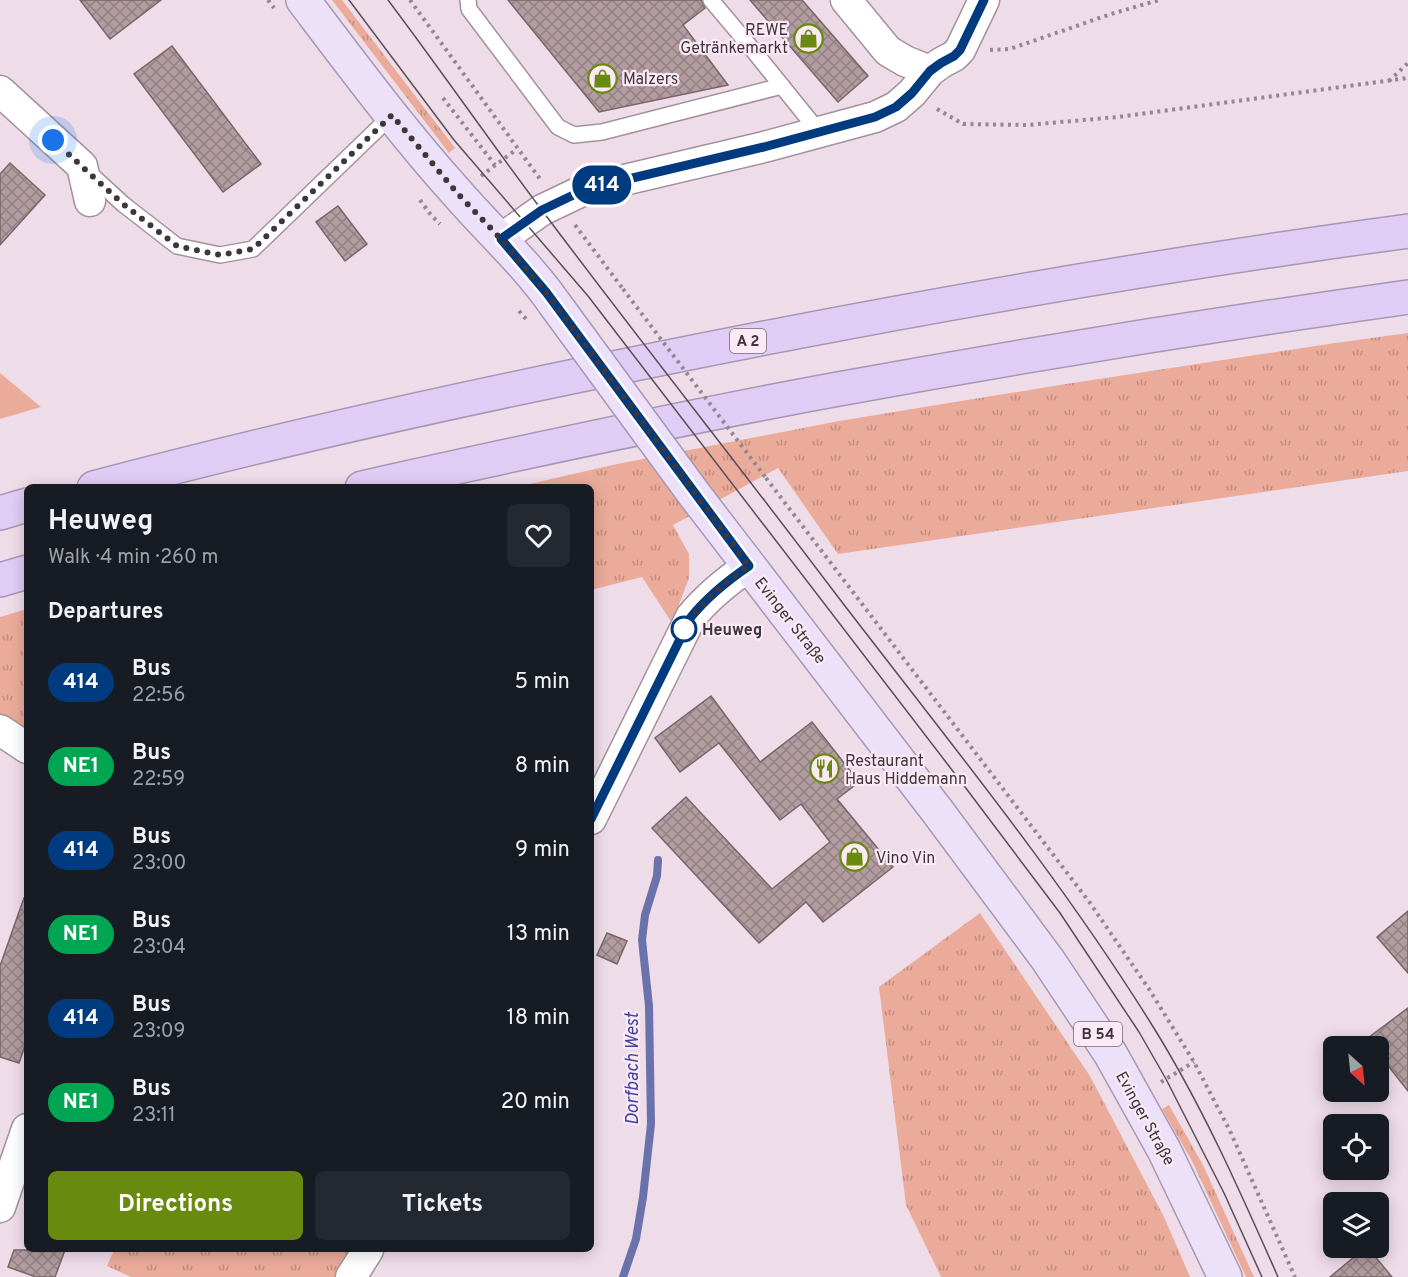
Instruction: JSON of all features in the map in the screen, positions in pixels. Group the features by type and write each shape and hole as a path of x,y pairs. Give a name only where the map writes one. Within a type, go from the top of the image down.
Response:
{"highway":[{"name":"A 2","path":"109,484 184,464 489,393 779,334 1089,279 1408,231"},
{"path":"380,484 604,435 833,390 1068,349 1408,297"},
{"path":"0,513 24,506"},
{"path":"0,580 24,573"}],"main road":[{"name":"Evinger Straße","path":"303,0 392,115 458,194 501,239 546,292 694,494 938,812 1048,960 1110,1053 1164,1150 1225,1277"}],"street":[{"path":"846,0 888,51 930,71"},
{"path":"501,239 542,210 586,189 764,147 875,117 896,107 912,93 930,71 960,50 984,0"},
{"path":"0,91 82,166 90,201"},
{"path":"594,813 691,617 715,591 749,566"},
{"path":"0,730 24,746"},
{"path":"0,1207 24,1138"},
{"path":"351,1277 367,1252"}],"lane":[{"path":"468,0 469,9 558,127 573,135 602,132 782,86"},
{"path":"711,0 819,132"},
{"path":"82,166 123,204 177,246 220,255 253,249 392,115"}],"path":[{"path":"410,0 543,183"},
{"path":"985,51 1010,50 1111,14 1159,0"},
{"path":"1389,81 1408,63"},
{"path":"937,109 963,124 1027,125 1118,117 1408,78"},
{"path":"443,98 495,165"},
{"path":"570,219 1076,885 1149,989 1194,1062 1230,1131 1295,1277"}],"green space":[{"path":"332,0 342,0 455,148 449,153"},
{"path":"1408,333 1408,471 838,554 778,468 673,525 689,554 689,578 672,623 642,577 594,589 594,484 530,484 617,464 839,421"},
{"path":"0,373 41,407 0,419"},
{"path":"24,610 24,737 0,730 0,617"},
{"path":"980,913 1090,1076 1164,1217 1190,1277 941,1277 906,1205 879,987"},
{"path":"1169,1105 1203,1165 1254,1277 1246,1277 1192,1161 1162,1109"},
{"path":"113,1252 367,1252 351,1277 131,1277 107,1266"}],"building":[{"path":"80,0 161,0 110,39"},
{"path":"508,0 701,0 705,8 683,25 728,85 599,112"},
{"name":"REWE Getränkemarkt","path":"750,0 802,0 868,76 838,102"},
{"path":"172,46 261,164 223,192 134,74"},
{"path":"10,163 45,195 0,245 0,174"},
{"path":"338,206 367,244 345,261 316,222"},
{"path":"711,696 760,762 812,722 859,782 837,799 893,867 823,922 806,902 759,943 652,828 686,797 772,889 830,842 801,804 780,820 719,743 680,772 655,738"},
{"path":"24,898 24,1049 19,1063 0,1057 0,966"},
{"path":"1408,911 1408,973 1377,937"},
{"path":"607,933 627,941 617,964 597,955"},
{"path":"1408,1008 1408,1091 1389,1067 1389,1036 1371,1036"},
{"path":"14,1250 64,1252 55,1277 36,1277 8,1267"},
{"path":"1353,1258 1376,1258 1392,1277 1330,1277"}],"waterway":[{"name":"Dorfbach West","path":"623,1277 636,1239 651,1124 649,1006 642,940 645,915 657,876 658,860"}],"tram line":[{"path":"349,0 454,140 588,296 1060,913 1139,1032 1166,1079 1224,1193 1262,1277"},
{"path":"388,0 577,257 997,803 1077,912 1170,1055 1204,1117 1278,1277"}],"bus line":[{"name":"414","path":"594,813 691,617 715,591 749,566 546,292 501,239 542,210 586,189 764,147 875,117 896,107 912,93 930,71 960,50 984,0"}],"place":[{"name":"REWE Getränkemarkt","path":"809,38"},
{"name":"Malzers","path":"602,78"},
{"name":"Heuweg","path":"684,629"},
{"name":"Restaurant Haus Hiddemann","path":"824,769"},
{"name":"Vino Vin","path":"855,857"}],"route":[{"path":"53,140 123,204 177,246 220,255 253,249 392,115 458,194 501,239 546,292 749,566 730,578 702,603 684,629"}]}
